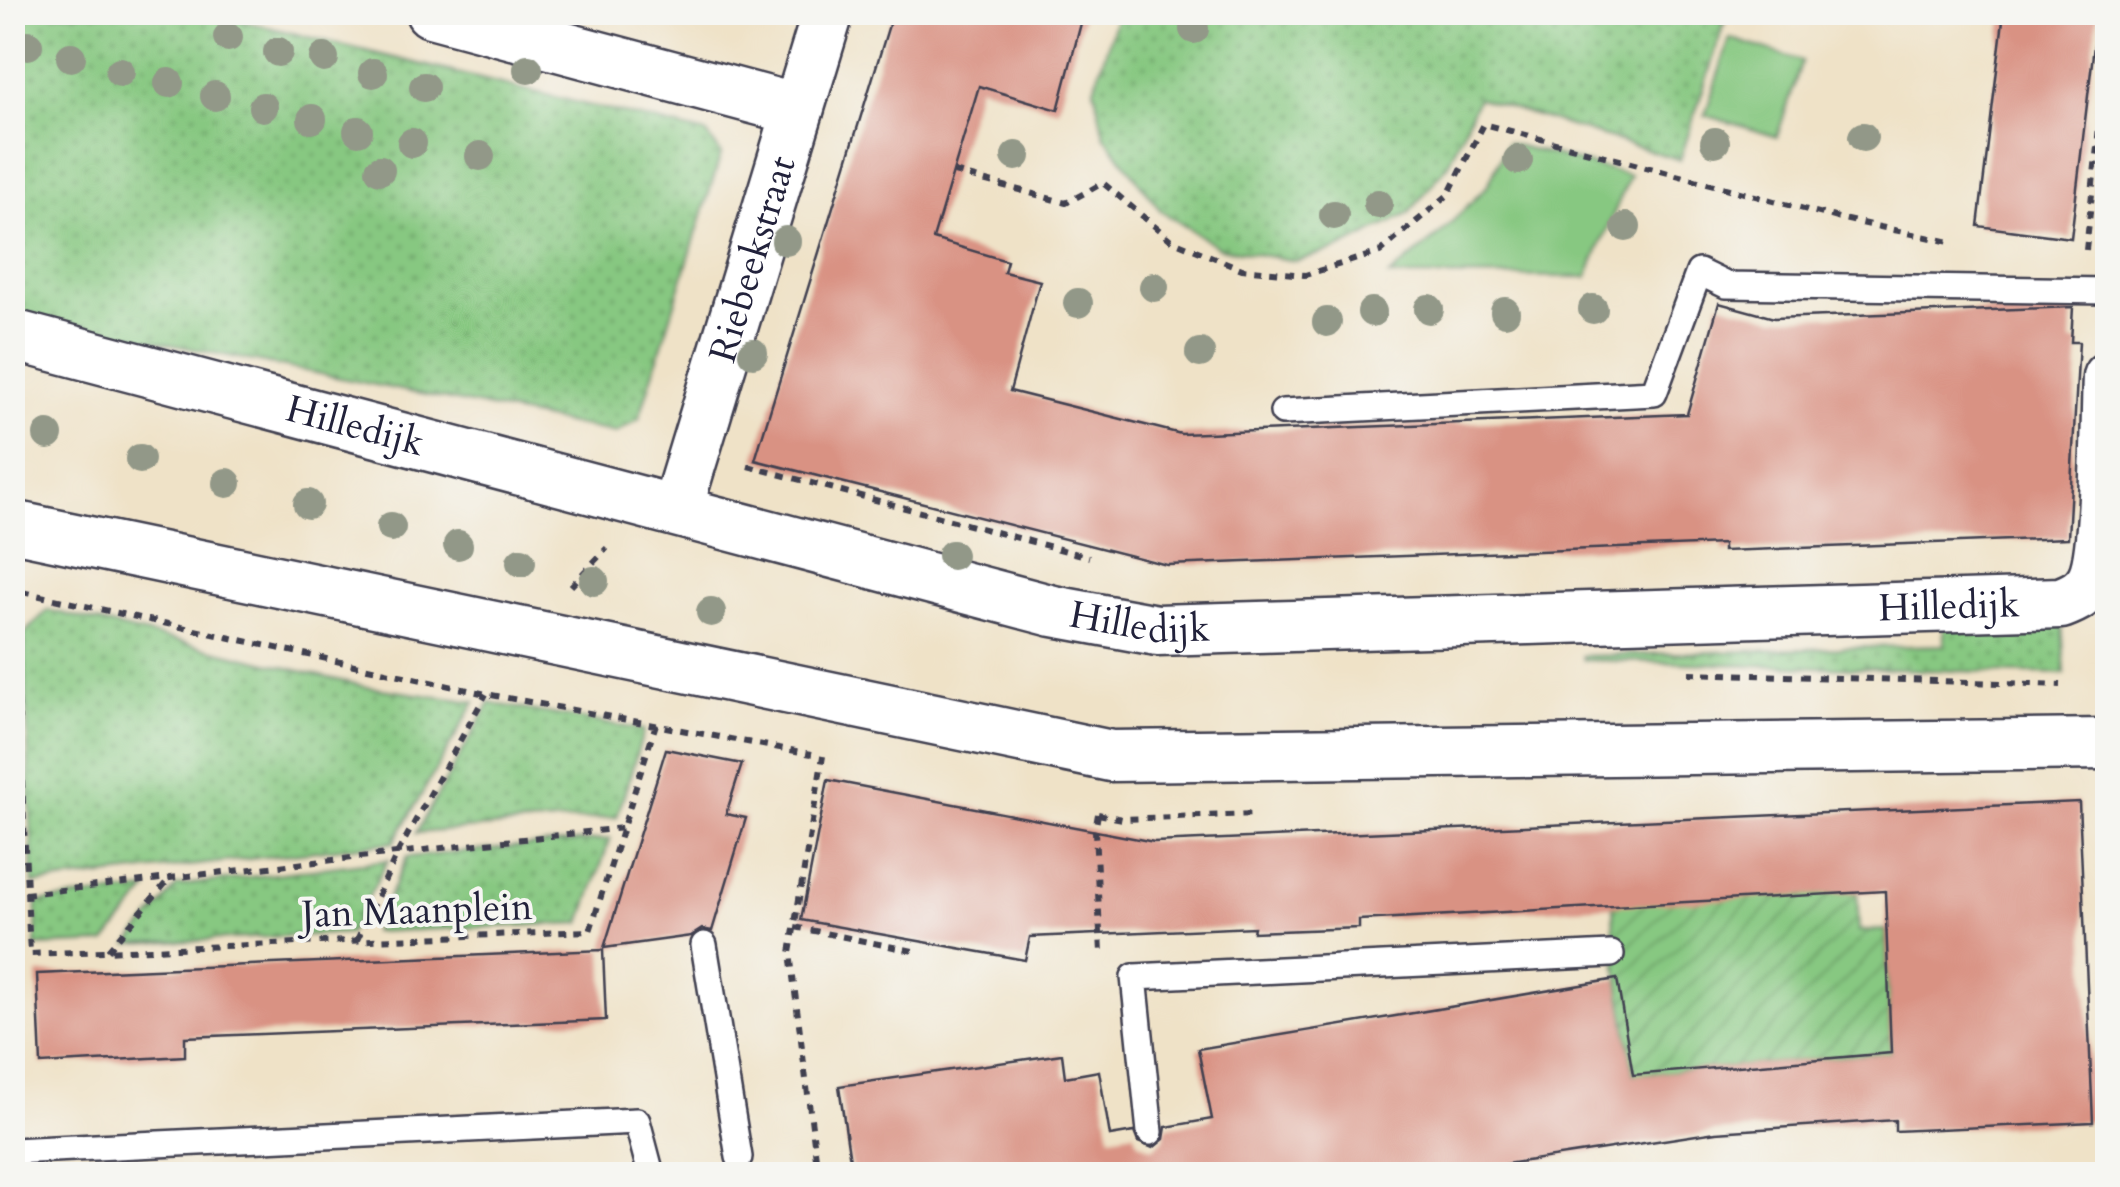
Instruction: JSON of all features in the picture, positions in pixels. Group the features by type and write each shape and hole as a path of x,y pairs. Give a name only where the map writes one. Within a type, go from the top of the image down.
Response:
{"street":[{"path":"431,12 798,110"},
{"name":"Riebeekstraat","path":"677,508 828,12"},
{"name":"Hilledijk","path":"12,334 1053,611 1157,630 2061,603 2079,596 2093,579 2099,550 2108,377"},
{"path":"12,526 1111,756 2108,744"}],"lane":[{"path":"1283,412 1654,393 1699,272 1726,285 2108,291"},
{"path":"704,945 739,1157"},
{"path":"1150,1132 1134,976 1611,954"},
{"path":"12,1151 637,1120 651,1174"}],"path":[{"path":"2068,255 2085,256 2108,42"},
{"path":"954,172 1066,203 1103,183 1171,240 1242,269 1306,276 1380,252 1448,195 1484,124 1838,218 1962,245"},
{"name":"Hilledijk","path":"737,463 1091,558"},
{"path":"357,941 398,852 486,694 12,590 25,894 171,877 398,852 622,828"},
{"name":"Hilledijk","path":"1677,673 2062,685"},
{"name":"Jan Maanplein","path":"25,894 30,954 590,931 656,724 486,694"},
{"path":"818,1174 790,953 823,756"},
{"path":"1098,814 1095,831 1100,952 1134,976"},
{"path":"108,952 171,877"},
{"path":"795,927 918,952"}],"green space":[{"path":"1690,12 1725,22 1680,160 1478,98 1447,166 1408,214 1341,248 1296,261 1220,248 1161,211 1104,135 1094,88 1118,13"},
{"path":"12,13 210,13 707,134 721,154 639,419 616,433 13,313"},
{"path":"1730,38 1802,61 1777,137 1705,115"},
{"path":"1507,143 1630,175 1587,277 1389,276 1440,234 1488,185"},
{"path":"48,610 367,687 475,702 394,842 33,884 24,634"},
{"path":"2062,623 2065,674 1583,660 1582,656 1944,645 1944,625"},
{"path":"490,703 644,730 617,817 416,833"},
{"path":"610,839 581,923 373,932 407,857"},
{"path":"388,860 349,933 129,944 177,886"},
{"path":"148,890 105,943 36,946 37,902"},
{"path":"1857,892 1859,931 1886,930 1891,1053 1633,1075 1614,947 1613,904"}],"building":[{"path":"893,12 1084,12 1058,110 979,86 933,239 1007,261 1004,272 1040,281 1010,391 1181,434 1687,414 1719,303 1774,318 2073,307 2071,342 2079,342 2068,538 1723,551 1723,544 1167,565 755,460"},
{"path":"2004,12 2098,12 2071,238 1978,226"},
{"path":"666,749 742,764 726,814 746,818 712,931 702,929 691,936 604,948"},
{"path":"828,780 1154,842 2079,802 2093,1122 1895,1131 1895,1120 1716,1132 1441,1174 852,1174 839,1086 1062,1054 1065,1077 1099,1071 1110,1136 1134,1132 1138,1142 1153,1148 1164,1139 1166,1127 1212,1119 1198,1049 1617,979 1633,1075 1891,1053 1885,891 1359,920 1359,928 1253,932 1254,927 1030,937 1025,960 801,920"},
{"path":"603,950 606,1020 185,1037 185,1056 41,1064 37,974"}]}
